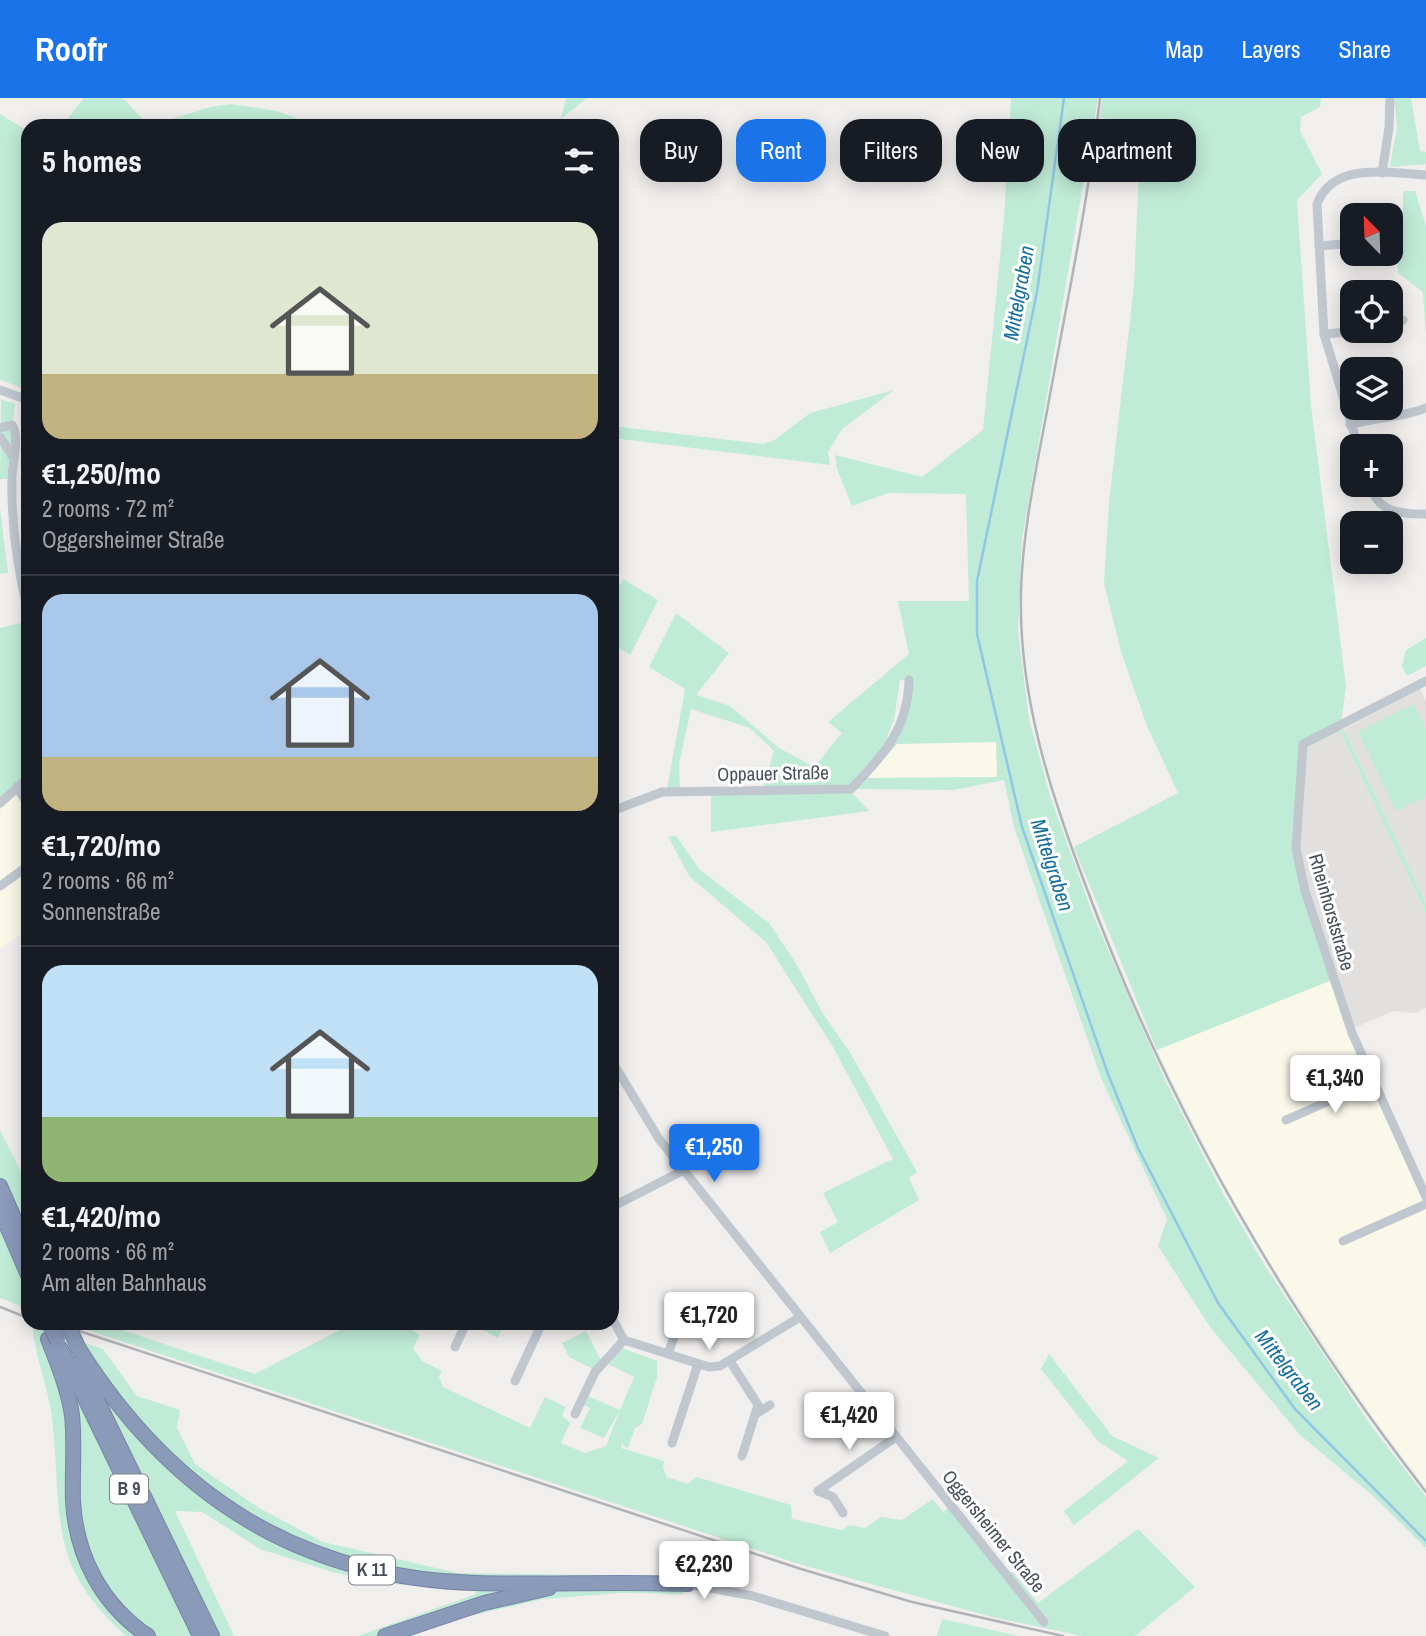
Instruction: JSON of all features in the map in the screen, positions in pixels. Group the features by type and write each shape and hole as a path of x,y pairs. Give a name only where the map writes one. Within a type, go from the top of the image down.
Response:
{"highway":[{"path":"0,1186 21,1234"},
{"path":"0,1210 21,1259"},
{"name":"K 11","path":"49,1330 139,1432 176,1469 247,1520 290,1542 373,1570 417,1578 475,1583 564,1584"},
{"name":"B 9","path":"54,1330 64,1344 212,1636"},
{"name":"B 9","path":"61,1330 64,1344 200,1636"},
{"name":"K 11","path":"66,1330 64,1344 71,1413 74,1515 84,1556 111,1604 148,1636"},
{"path":"385,1636 484,1603 564,1584 688,1584"}],"street":[{"path":"1382,173 1389,128 1390,98"},
{"path":"1353,434 1324,334 1317,204 1320,195 1334,181 1350,174 1426,174"},
{"path":"1319,246 1340,244"},
{"path":"1324,334 1340,333"},
{"path":"0,390 21,398"},
{"path":"1350,425 1377,417 1413,414 1426,408"},
{"path":"0,428 7,424 15,428 13,532 21,574"},
{"path":"0,437 13,457"},
{"path":"1375,497 1378,503 1398,514 1426,514"},
{"name":"Oppauer Straße","path":"619,808 662,792 851,789 895,740 903,722 909,680"},
{"name":"Rheinhorststraße","path":"1426,681 1303,744 1296,848 1305,891 1345,1014 1372,1082 1426,1197"},
{"path":"0,803 21,784"},
{"path":"17,787 21,794"},
{"path":"0,886 21,871"},
{"name":"Oggersheimer Straße","path":"619,1073 647,1121 684,1170 1044,1622"},
{"path":"1286,1120 1372,1082"},
{"path":"619,1203 684,1170"},
{"path":"1343,1241 1426,1204"},
{"path":"673,1303 682,1311 705,1317"},
{"path":"668,1354 682,1311"},
{"path":"619,1330 624,1340 709,1367 730,1361 800,1317"},
{"path":"455,1347 463,1330"},
{"path":"515,1381 539,1330"},
{"path":"575,1414 595,1372 624,1340"},
{"path":"730,1361 758,1405 742,1455"},
{"path":"672,1443 698,1364"},
{"path":"756,1414 770,1405"},
{"path":"844,1513 833,1497 818,1491 896,1437"},
{"path":"688,1584 753,1596 885,1636"}],"shaded area":[{"path":"1420,689 1426,701 1426,903 1344,729"},
{"path":"1340,730 1426,913 1426,1008 1415,1013 1394,1011 1354,1028 1309,891 1300,848 1306,747"},
{"path":"996,741 998,777 866,778 897,744"},
{"path":"21,790 21,934 0,949 0,809"},
{"path":"1337,978 1349,1016 1426,1189 1426,1487 1374,1419 1270,1262 1227,1190 1157,1050"}],"green space":[{"path":"84,98 123,98 142,119 68,119"},
{"path":"566,98 587,98 561,119"},
{"path":"1011,98 1098,98 1094,119 1058,119 1058,182 1084,182 1022,539 1018,632 1029,719 1051,799 1095,920 1165,1080 1222,1192 1265,1266 1369,1423 1426,1497 1426,1548 1373,1496 1300,1435 1210,1327 1158,1246 1167,1219 1101,1078 1014,827 1004,780 953,790 763,788 774,751 750,728 691,709 679,763 680,789 667,789 685,689 649,667 676,613 729,653 696,695 730,706 779,748 814,767 842,733 828,722 909,654 898,601 969,601 966,494 888,493 852,506 837,469 835,455 922,477 983,430 1006,182 1044,182 1044,119 1010,119","holes":["900,680 909,680 894,740 887,736 894,720","996,742 997,777 867,778 897,744"]},
{"path":"1102,98 1321,98 1320,107 1301,117 1300,131 1322,174 1297,200 1311,406 1346,687 1340,730 1344,729 1426,903 1426,913 1340,731 1307,747 1300,848 1309,891 1337,978 1157,1050 1074,847 1178,793 1147,726 1121,652 1104,583 1109,503 1134,285 1138,182 1196,182 1196,119 1100,118"},
{"path":"1394,98 1411,98 1420,151 1426,152 1426,164 1390,167 1397,127"},
{"path":"231,104 277,111 298,119 172,119 210,107"},
{"path":"0,114 21,127 21,388 0,380"},
{"path":"1403,191 1415,191 1426,226 1426,338 1423,292 1398,273 1397,266 1404,266"},
{"path":"894,390 842,429 828,452 830,465 619,439 619,427 763,444 776,439 810,413"},
{"path":"1,399 15,404 7,479 0,479"},
{"path":"0,508 8,573 0,574"},
{"path":"623,579 658,600 630,655 619,648 619,587"},
{"path":"20,623 21,626 21,790 0,809 0,628"},
{"path":"1426,638 1426,666 1407,676 1402,666 1406,650"},
{"path":"1414,704 1426,729 1426,797 1396,811 1358,731"},
{"path":"851,792 869,811 711,832 711,794"},
{"path":"668,836 676,836 699,869 769,923 797,965 822,1012 851,1054 917,1172 909,1178 919,1200 830,1253 820,1232 838,1222 823,1193 893,1159 833,1047 766,942 689,876"},
{"path":"0,1130 21,1172 21,1306 0,1298"},
{"path":"33,1330 49,1330 103,1349 137,1396 180,1410 177,1428 195,1464 259,1508 323,1542 458,1573 685,1576 683,1594 620,1593 544,1599 460,1618 408,1636 358,1636 476,1594 474,1591 383,1583 332,1572 260,1549 202,1512 175,1511 234,1636 126,1636 100,1610 82,1585 70,1561 59,1510 52,1418"},
{"path":"87,1330 122,1330 255,1374 340,1330 412,1330 420,1335 413,1348 422,1361 442,1371 439,1377 443,1387 530,1428 545,1397 566,1407 562,1415 570,1423 561,1443 585,1453 606,1446 619,1412 604,1438 580,1428 590,1408 584,1405 588,1396 620,1410 634,1377 608,1364 622,1348 657,1361 657,1377 642,1424 635,1428 628,1448 623,1446 623,1441 621,1448 664,1461 663,1468 667,1477 688,1484 696,1477 791,1505 792,1519 842,1530 850,1525 865,1528 881,1517 902,1520 933,1499 943,1512 948,1508 1000,1573 1013,1572 1038,1603 1138,1529 1195,1587 1135,1636 1082,1636 992,1617 802,1565"},
{"path":"483,1330 501,1330 498,1338"},
{"path":"586,1331 601,1361 593,1369 569,1357 562,1343"},
{"path":"1049,1354 1112,1436 1159,1458 1074,1525 1064,1511 1128,1461 1098,1441 1041,1369"},
{"path":"942,1619 1019,1636 937,1636"}],"waterway":[{"name":"Mittelgraben","path":"1064,98 1037,292 977,581 977,634 1022,827 1108,1074 1138,1148 1218,1303 1295,1409 1426,1541"}],"railway":[{"path":"1100,98 1083,216 1034,477 1024,545 1021,629 1039,743 1073,853 1119,970 1192,1127 1278,1278 1374,1422 1426,1492"},
{"path":"0,1307 21,1315"},
{"path":"76,1330 801,1569 912,1602 1063,1636"}]}
